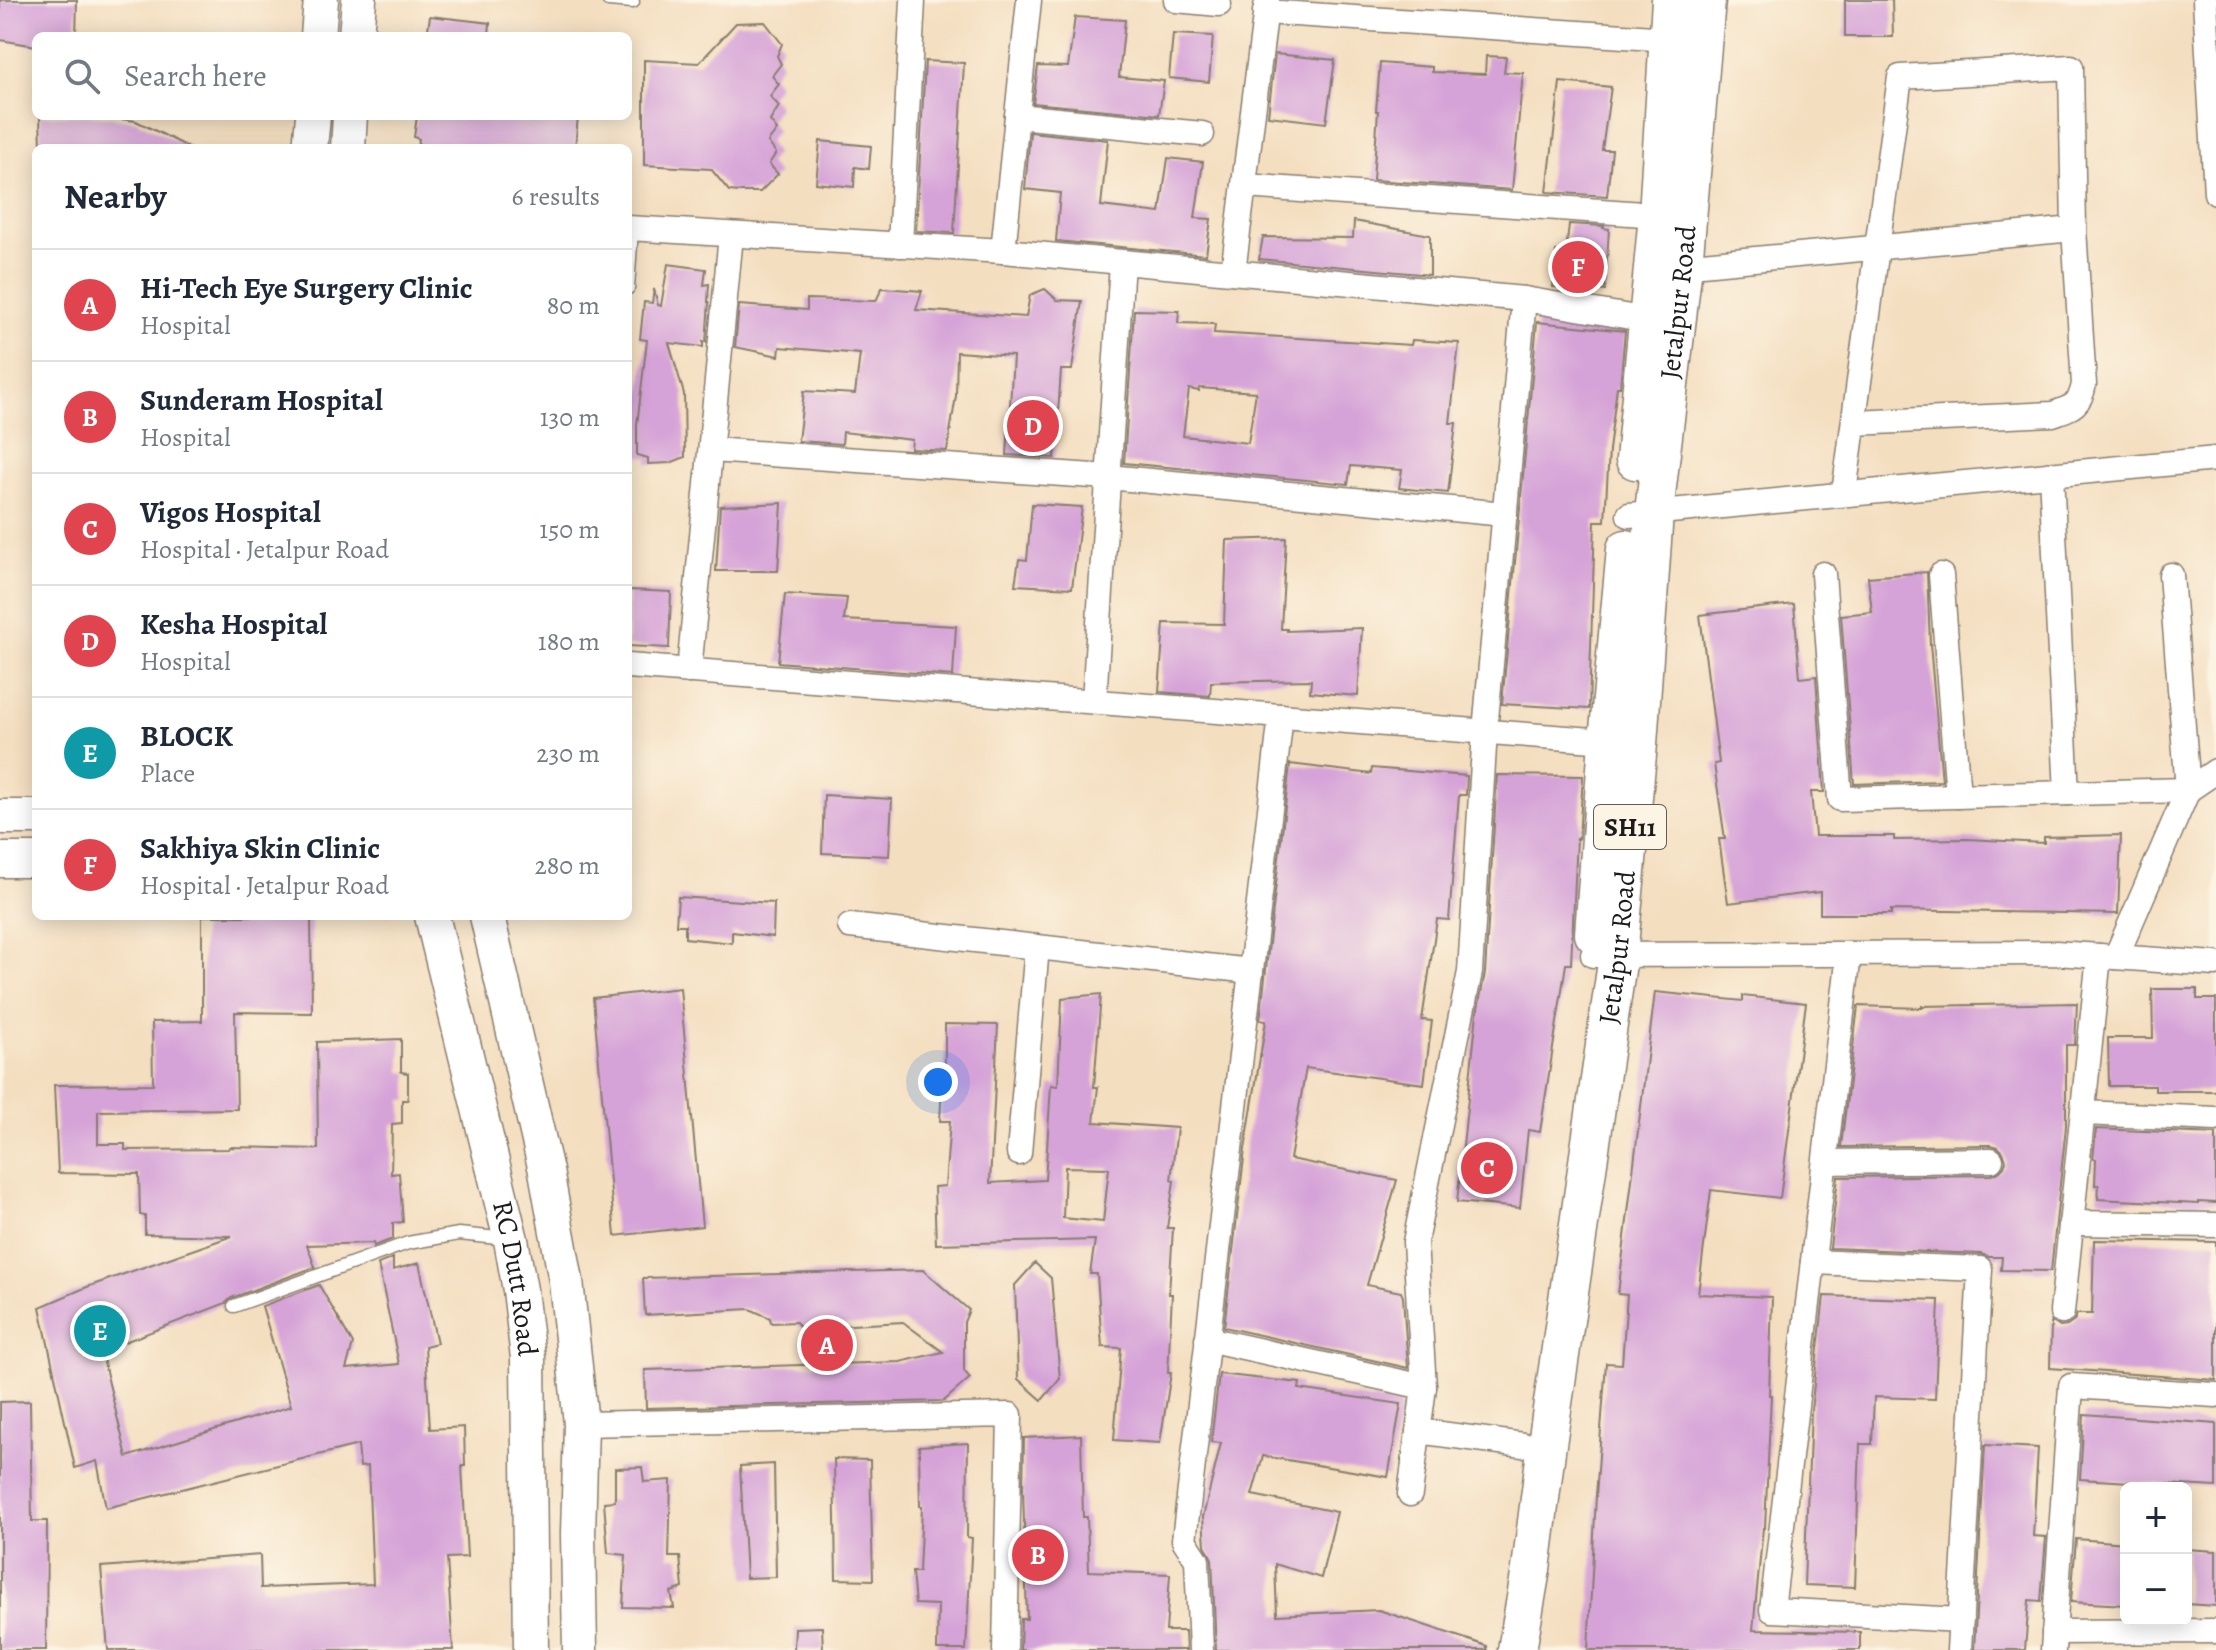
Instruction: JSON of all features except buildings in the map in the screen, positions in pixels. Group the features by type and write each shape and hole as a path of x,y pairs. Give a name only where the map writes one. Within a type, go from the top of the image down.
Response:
{"main road":[{"path":"318,32 321,0"},
{"path":"356,32 359,0"},
{"name":"Jetalpur Road","path":"1642,513 1648,320 1668,267 1658,215 1671,0"},
{"name":"Jetalpur Road","path":"1517,1650 1546,1451 1605,956 1642,513 1668,267 1706,0"},
{"path":"310,144 313,120"},
{"path":"348,144 350,120"},
{"path":"0,817 32,817"},
{"path":"0,860 32,860"},
{"name":"RC Dutt Road","path":"433,920 511,1240 520,1290 528,1358 531,1650"},
{"name":"RC Dutt Road","path":"488,920 546,1171 566,1281 581,1424 578,1534 580,1650"},
{"name":"Jetalpur Road","path":"1495,1650 1510,1572 1523,1445 1605,956"}],"street":[{"path":"1003,251 1029,0"},
{"path":"1176,0 1219,4"},
{"path":"2205,0 2216,193"},
{"path":"900,245 913,1"},
{"path":"1233,272 1266,6 1669,39"},
{"path":"1844,493 1900,77 2071,67 2074,229 2084,384 2081,398 2069,409 2053,414 1854,423"},
{"path":"1017,116 1202,134"},
{"path":"1244,186 1658,215"},
{"path":"632,228 1003,251 1524,299 1648,320"},
{"path":"1668,267 2074,229"},
{"path":"689,671 731,235"},
{"path":"1094,701 1122,262"},
{"path":"1410,1494 1424,1387 1415,1242 1470,972 1485,731 1524,299"},
{"path":"711,450 1108,477 1505,514"},
{"path":"1642,513 2216,459"},
{"path":"2051,474 2067,793"},
{"path":"1823,574 1840,799 2188,790"},
{"path":"1941,575 1958,796"},
{"path":"2171,575 2188,790"},
{"path":"632,666 1623,742"},
{"path":"1201,1650 1197,1560 1184,1540 1281,716"},
{"path":"2062,1312 2083,1113 2107,957 2188,790 2216,771"},
{"path":"850,926 1251,971"},
{"path":"1019,1153 1037,947"},
{"path":"1605,956 2056,953 2216,964"},
{"path":"1849,954 1772,1610 1961,1620"},
{"path":"2083,1113 2216,1119"},
{"path":"1825,1162 1991,1160"},
{"path":"2071,1223 2216,1225"},
{"path":"1813,1262 1980,1269 1959,1650"},
{"path":"1207,1339 1424,1387"},
{"path":"2216,1395 2071,1386 2054,1641 2216,1631"},
{"path":"581,1424 1010,1415 1005,1650"},
{"path":"1418,1431 1523,1445"}],"lane":[{"path":"608,0 633,2"},
{"path":"234,1306 408,1243 459,1234 511,1240"}],"place":[{"name":"Sakhiya Skin Clinic","path":"1578,267"},
{"name":"Kesha Hospital","path":"1033,426"},
{"name":"Vigos Hospital","path":"1487,1168"},
{"name":"BLOCK","path":"100,1331"},
{"name":"Hi-Tech Eye Surgery Clinic","path":"827,1345"},
{"name":"Sunderam Hospital","path":"1038,1555"}]}
